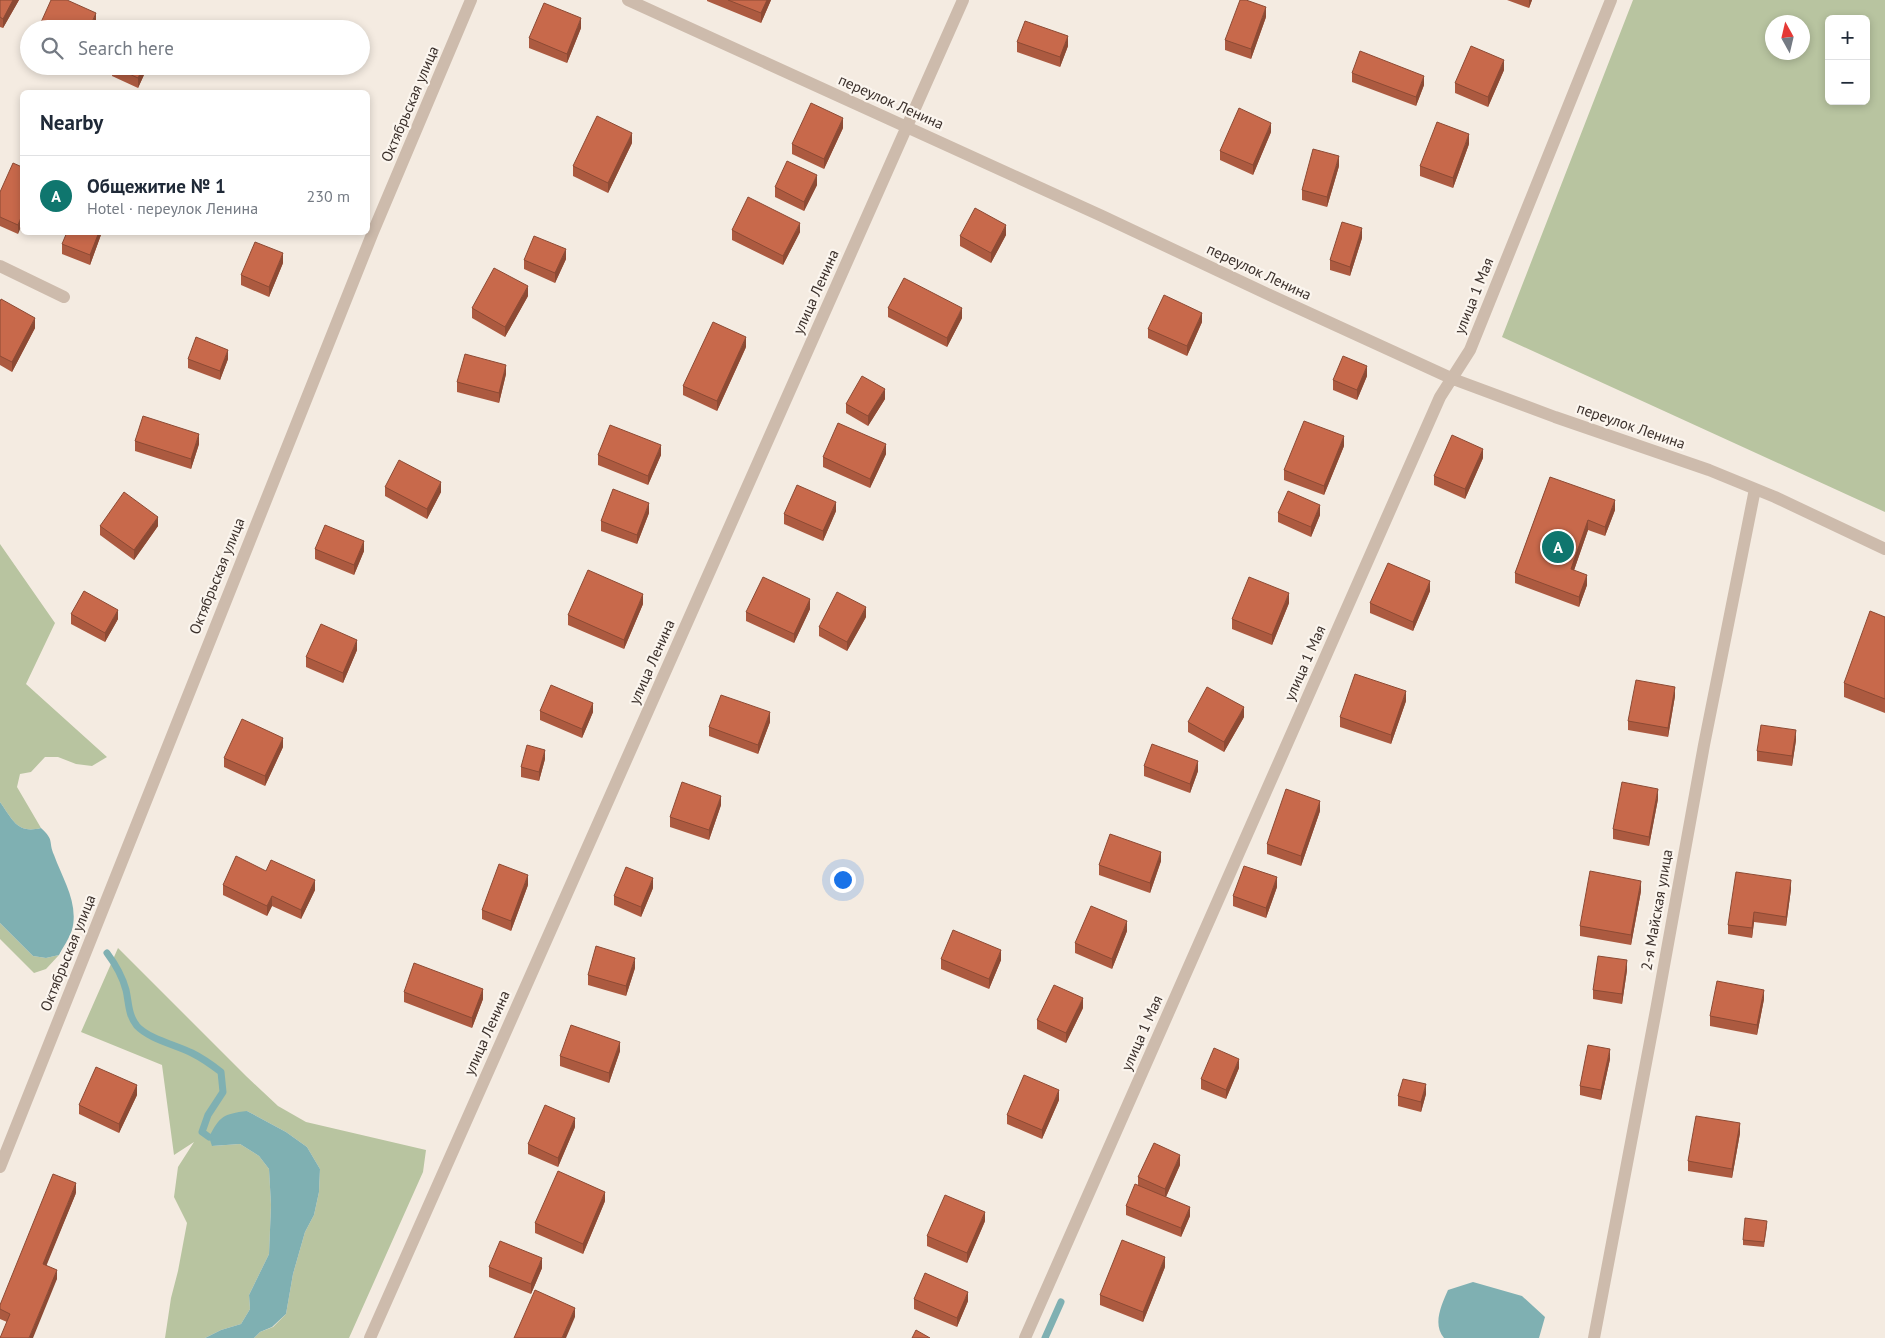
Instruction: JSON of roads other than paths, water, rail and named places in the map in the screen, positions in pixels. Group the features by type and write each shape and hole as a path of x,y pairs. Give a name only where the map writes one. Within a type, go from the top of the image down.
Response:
{"street":[{"name":"Октябрьская улица","path":"0,1167 366,250 471,0"},
{"name":"переулок Ленина","path":"628,0 1453,379 1573,424 1709,470 1755,489 1885,549"},
{"name":"улица Ленина","path":"370,1338 964,0"},
{"name":"улица 1 Мая","path":"1025,1338 1440,397 1470,350 1611,0"},
{"path":"0,266 64,297"},
{"name":"2-я Майская улица","path":"1594,1338 1704,745 1755,489"}],"water":[{"path":"0,802 16,824 26,829 41,828 50,839 52,850 72,901 74,920 68,940 59,955 46,958 33,956 0,923"},
{"path":"247,1111 286,1132 307,1147 320,1169 319,1192 314,1215 305,1232 293,1274 286,1314 272,1327 260,1332 254,1338 205,1338 221,1330 241,1324 250,1309 249,1295 269,1254 271,1205 269,1169 259,1156 240,1144 212,1146 209,1137 223,1117 232,1113"},
{"path":"1473,1282 1522,1296 1545,1317 1539,1338 1444,1338 1440,1332 1438,1320 1448,1290"}],"waterway":[{"path":"107,953 123,980 130,1013 137,1026 148,1035 196,1055 221,1072 223,1092 208,1115 202,1132 209,1137"},
{"path":"1045,1338 1061,1302"}],"place":[{"name":"Общежитие № 1","path":"1558,547"}]}
